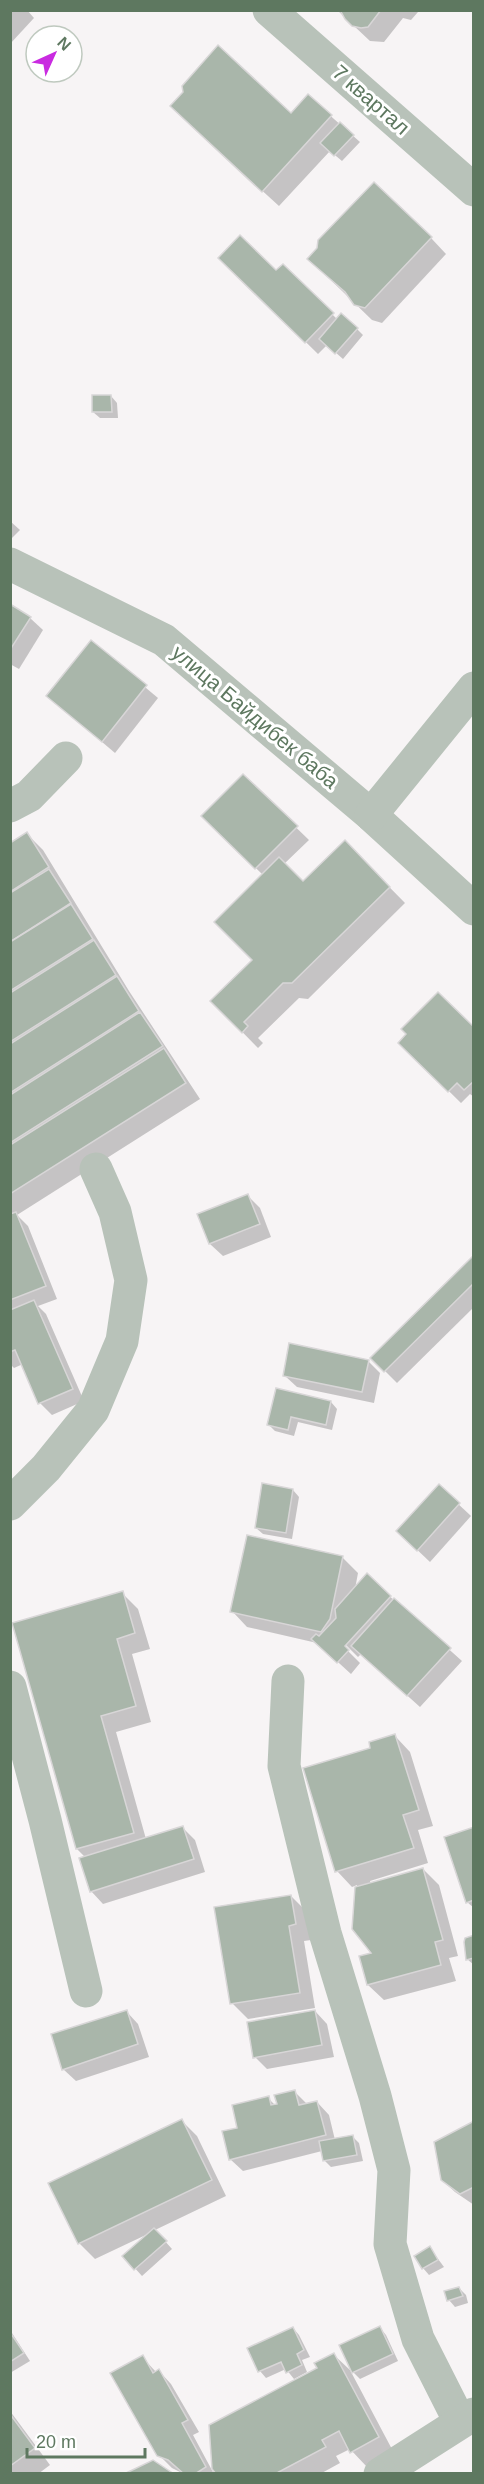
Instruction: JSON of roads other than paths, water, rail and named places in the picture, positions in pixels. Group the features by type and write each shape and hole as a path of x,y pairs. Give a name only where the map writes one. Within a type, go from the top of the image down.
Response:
{"street":[{"name":"7 квартал","path":"268,10 474,190"},
{"name":"улица Байдибек баба","path":"10,564 164,640 371,815 474,909"},
{"path":"371,815 474,688"},
{"path":"10,806 29,796 66,758"},
{"path":"10,1504 46,1468 93,1410 122,1341 130,1280 115,1212 96,1169"},
{"path":"288,1682 284,1766 325,1934 375,2096 394,2170 390,2244 418,2339 467,2418 380,2474"},
{"path":"10,1687 86,1991"}]}
